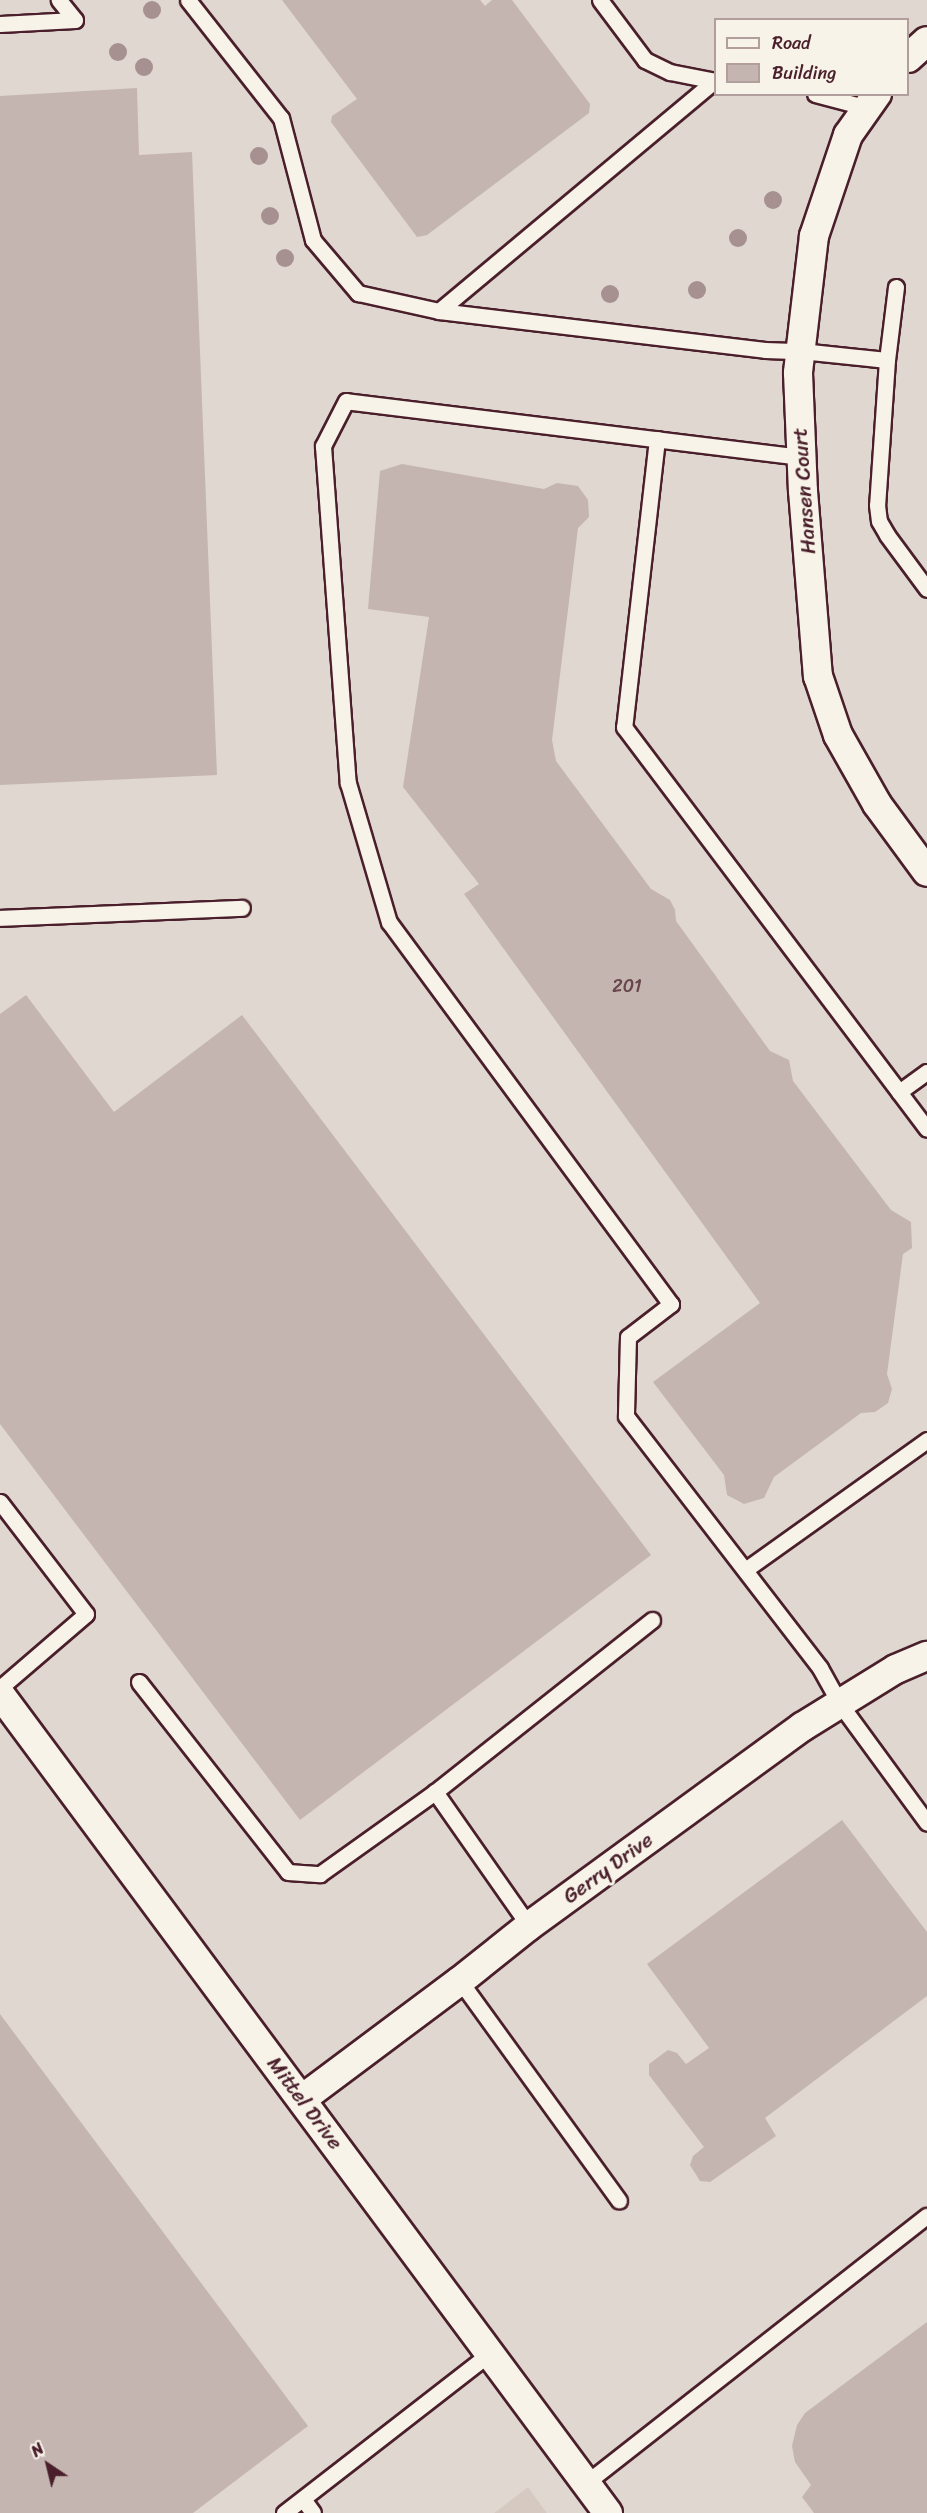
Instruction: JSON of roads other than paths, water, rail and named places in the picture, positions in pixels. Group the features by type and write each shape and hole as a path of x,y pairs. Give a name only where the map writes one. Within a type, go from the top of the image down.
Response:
{"street":[{"path":"909,57 927,41"},
{"name":"Hansen Court","path":"873,101 848,135 814,236 798,373 801,457 818,676 838,735 877,804 927,872"},
{"name":"Gerry Drive","path":"302,2099 460,1981 529,1926 802,1727 896,1670 927,1656"},
{"name":"Mittel Drive","path":"0,1694 608,2513"}],"lane":[{"path":"0,24 75,20 58,0"},
{"path":"188,0 280,118 313,240 358,293 439,311 765,350 801,351 887,360"},
{"path":"600,0 645,60 670,72 714,81"},
{"path":"439,311 714,82"},
{"path":"832,96 873,101"},
{"path":"896,287 887,360 878,513 887,535 927,588"},
{"path":"801,457 346,401 323,446 348,783 388,922 670,1304 628,1337 626,1416 820,1668 840,1704 927,1823"},
{"path":"657,439 624,727 927,1129"},
{"path":"0,918 242,908"},
{"path":"899,1092 927,1072"},
{"path":"745,1570 927,1440"},
{"path":"0,1502 86,1614 0,1688"},
{"path":"139,1682 288,1872 320,1874 435,1792 652,1620"},
{"path":"435,1792 529,1926"},
{"path":"460,1981 620,2201"},
{"path":"586,2483 927,2216"},
{"path":"284,2513 490,2353"},
{"path":"303,2499 313,2513"}]}
